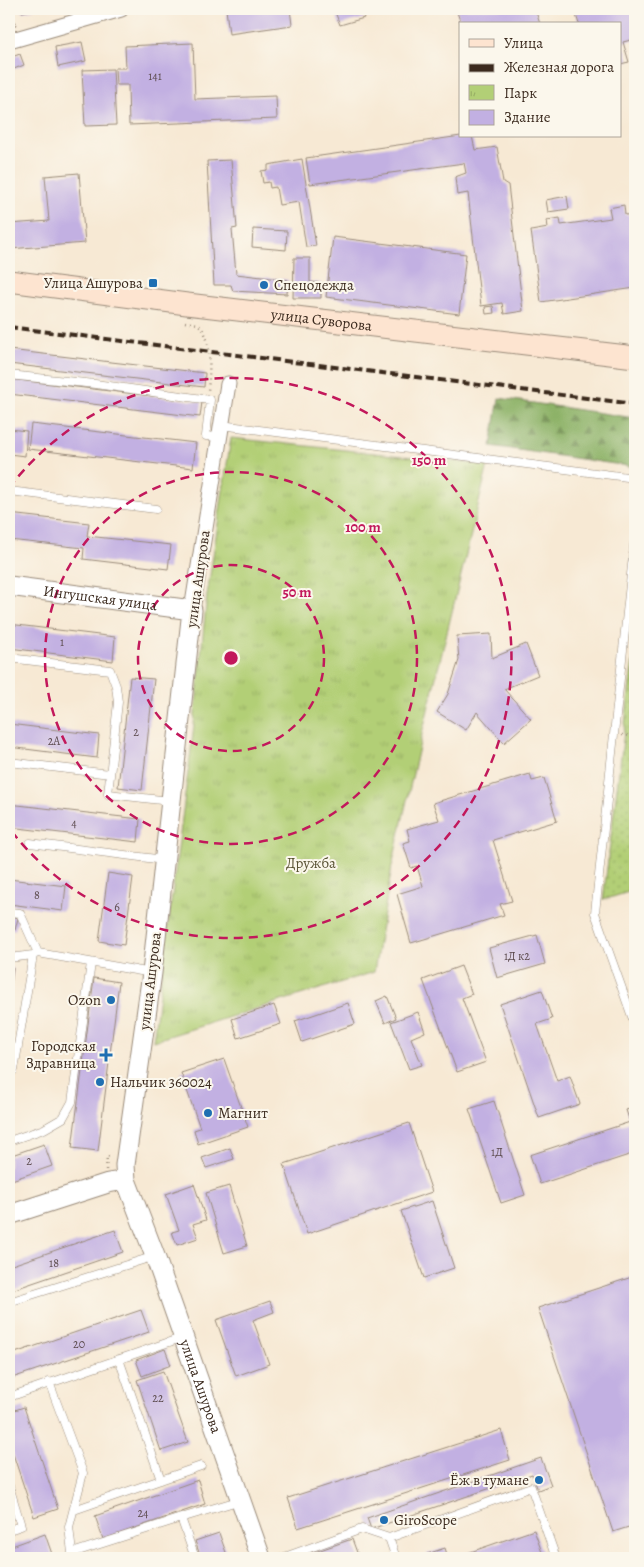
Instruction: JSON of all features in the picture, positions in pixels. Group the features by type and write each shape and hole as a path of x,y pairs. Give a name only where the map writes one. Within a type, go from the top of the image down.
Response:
{"main road":[{"name":"улица Суворова","path":"9,281 635,357"}],"street":[{"path":"9,41 121,9"},
{"name":"улица Ашурова","path":"228,384 192,610 152,973 125,1164 126,1180 156,1256 261,1558"},
{"name":"Ингушская улица","path":"9,586 192,610"},
{"path":"9,1216 108,1183 126,1180"}],"lane":[{"path":"9,375 95,384 210,400 206,436 220,431 635,478"},
{"path":"9,491 156,509"},
{"path":"635,537 595,913 635,1024"},
{"path":"9,658 110,670 116,686 118,702 108,794 171,801"},
{"path":"9,762 110,774"},
{"path":"30,844 164,860"},
{"path":"9,912 20,914 35,954 14,1070"},
{"path":"9,958 35,954 152,973"},
{"path":"9,1141 44,1129 62,1118 72,1102 91,963"},
{"path":"9,1302 156,1256"},
{"path":"9,1396 184,1337"},
{"path":"120,1359 161,1480"},
{"path":"50,1382 83,1472 69,1527 73,1556 181,1518 240,1500"},
{"path":"74,1510 201,1466"},
{"path":"9,1486 21,1526 9,1530"},
{"path":"282,1558 362,1529 389,1538 531,1487 556,1558"},
{"path":"181,1518 195,1558"},
{"path":"389,1538 396,1558"}],"path":[{"path":"185,322 197,324 206,334 209,351 208,400"},
{"path":"105,1171 107,1156 117,1157"}],"green space":[{"path":"499,398 635,418 635,467 491,446"},
{"name":"Дружба","path":"231,438 488,465 422,734 392,866 374,972 153,1041 193,734 207,595"},
{"path":"635,644 635,890 603,900"}],"building":[{"path":"9,9 16,25 9,27"},
{"path":"22,9 35,9 22,12"},
{"path":"226,9 290,9 292,25 229,34"},
{"path":"334,9 361,9 364,18 340,25"},
{"path":"456,9 535,9 539,22 460,22"},
{"path":"574,9 635,9 635,39 623,42 629,62 622,64 622,22 578,22"},
{"path":"82,42 86,61 58,67 55,47"},
{"path":"193,43 195,99 276,96 277,119 129,125 128,85 116,85 115,68 126,68 125,46"},
{"path":"20,54 24,65 9,71 9,58"},
{"path":"113,69 116,125 85,126 82,70"},
{"path":"459,136 459,138 472,138 475,150 497,147 503,182 508,185 523,311 504,314 502,303 481,306 468,193 457,195 455,177 466,173 464,163 310,184 306,158"},
{"path":"302,159 316,246 306,247 299,202 279,205 276,187 270,188 269,182 263,183 261,171 268,170 268,165"},
{"path":"231,160 237,228 232,229 236,274 288,280 287,294 233,291 231,285 214,285 207,161"},
{"path":"79,173 85,243 9,249 9,224 49,221 45,176"},
{"path":"567,196 569,209 548,212 546,200"},
{"path":"624,205 625,215 635,214 635,288 541,302 531,231 548,228 547,220 560,218 561,225 611,218 609,208"},
{"path":"253,229 287,231 286,250 252,247"},
{"path":"333,237 466,254 459,314 326,297"},
{"path":"294,258 310,258 310,282 321,283 321,298 293,298"},
{"path":"493,306 494,313 486,314 485,307"},
{"path":"9,350 205,373 204,387 9,364"},
{"path":"9,379 202,402 200,417 9,394"},
{"path":"31,424 196,443 193,468 28,449"},
{"path":"9,429 27,431 25,456 9,454"},
{"path":"9,514 89,523 87,536 171,545 168,569 83,559 84,548 9,540"},
{"path":"9,624 115,637 113,661 9,648"},
{"path":"491,634 492,658 526,644 538,675 504,689 531,719 504,743 477,712 466,730 437,712 448,694 459,660 457,636"},
{"path":"130,677 154,679 142,790 118,787"},
{"path":"9,724 99,735 97,758 9,747"},
{"path":"530,774 532,781 544,778 557,821 493,840 512,901 500,904 504,915 411,943 397,894 423,886 417,866 411,868 403,843 410,841 407,829 439,820 433,803"},
{"path":"9,804 140,819 138,842 9,827"},
{"path":"108,873 133,877 124,945 99,941"},
{"path":"9,879 66,886 63,911 9,904"},
{"path":"9,915 18,918 15,930 9,928"},
{"path":"537,935 545,964 497,978 489,948"},
{"path":"461,966 472,994 462,998 486,1062 457,1072 423,980"},
{"path":"9,968 13,968 10,996 9,996"},
{"path":"94,978 119,982 98,1151 72,1148"},
{"path":"542,990 552,1019 537,1024 557,1081 570,1076 580,1104 539,1118 500,1004"},
{"path":"387,996 396,1018 385,1023 376,1001"},
{"path":"348,1003 355,1024 302,1042 295,1021"},
{"path":"274,1005 281,1024 238,1038 232,1019"},
{"path":"418,1012 425,1032 411,1038 422,1065 409,1069 391,1022"},
{"path":"224,1059 248,1127 198,1144 194,1130 200,1128 181,1073"},
{"path":"494,1101 525,1195 501,1203 469,1109"},
{"path":"635,1107 635,1153 540,1184 530,1155 630,1122 626,1110"},
{"path":"409,1123 432,1192 307,1234 284,1164"},
{"path":"44,1144 52,1166 9,1181 9,1156"},
{"path":"230,1148 234,1159 206,1168 202,1158"},
{"path":"194,1184 206,1220 193,1224 198,1238 177,1245 172,1232 179,1230 166,1194"},
{"path":"229,1186 247,1246 224,1253 206,1193"},
{"path":"432,1201 454,1268 424,1278 401,1211"},
{"path":"115,1230 123,1252 9,1291 9,1266"},
{"path":"635,1276 635,1525 613,1532 538,1308"},
{"path":"270,1301 274,1312 253,1320 269,1364 236,1376 216,1320"},
{"path":"141,1310 149,1332 9,1379 9,1355"},
{"path":"165,1349 171,1365 142,1376 136,1360"},
{"path":"163,1371 188,1442 161,1451 137,1380"},
{"path":"24,1407 58,1509 34,1517 9,1442 9,1412"},
{"path":"501,1430 510,1460 298,1528 288,1498"},
{"path":"541,1458 551,1485 538,1490 532,1474 371,1529 367,1518"},
{"path":"198,1480 205,1504 103,1539 95,1516"},
{"path":"534,1530 544,1558 453,1558"},
{"path":"219,1533 228,1558 201,1558 195,1541"},
{"path":"45,1534 53,1557 9,1558 9,1547"},
{"path":"352,1539 359,1558 311,1558 309,1554"},
{"path":"445,1548 448,1558 428,1558 427,1554"}],"railway":[{"path":"9,327 635,404"}],"place":[{"name":"Улица Ашурова","path":"153,283"},
{"name":"Спецодежда","path":"264,285"},
{"name":"Ozon","path":"111,1000"},
{"name":"Городская Здравница","path":"106,1055"},
{"name":"Нальчик 360024","path":"100,1082"},
{"name":"Магнит","path":"208,1113"},
{"name":"Ёж в тумане","path":"539,1480"},
{"name":"GiroScope","path":"384,1520"}]}
